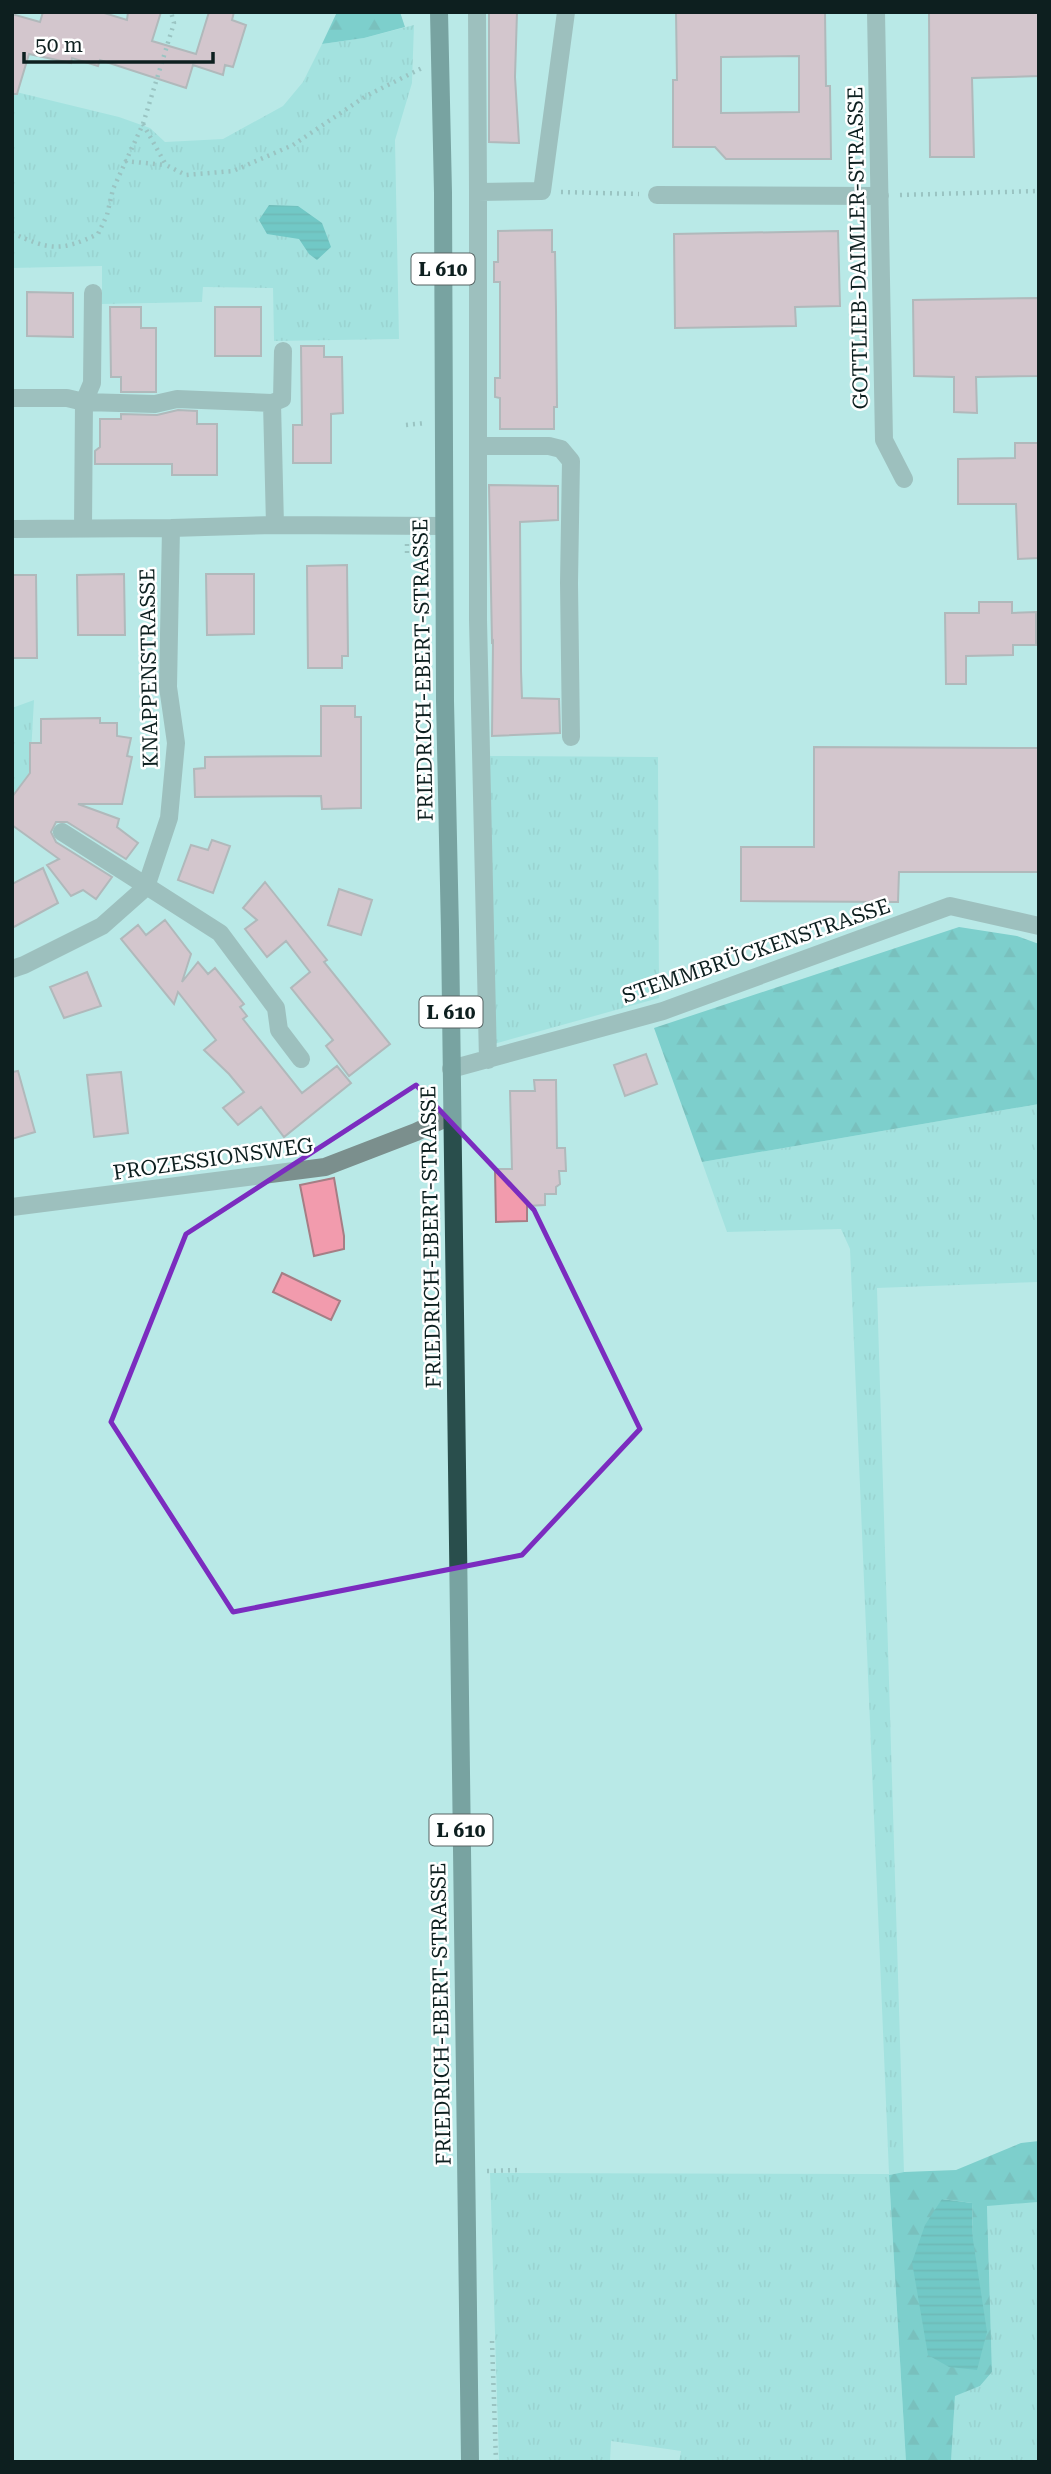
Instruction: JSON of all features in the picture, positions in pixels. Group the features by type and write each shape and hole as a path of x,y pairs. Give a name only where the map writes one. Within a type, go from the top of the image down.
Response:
{"main road":[{"name":"FRIEDRICH-EBERT-STRASSE","path":"439,12 470,2462"}],"street":[{"path":"452,1069 488,1060 478,634 477,12"},
{"path":"478,192 542,191 566,12"},
{"name":"GOTTLIEB-DAIMLER-STRASSE","path":"876,12 884,440 904,479"},
{"path":"657,195 880,196"},
{"path":"83,528 84,402 92,383 93,293"},
{"path":"12,398 67,398 84,402 155,404 177,399 272,403 282,399 283,351"},
{"path":"272,403 275,525"},
{"path":"478,446 549,446 561,449 571,461 571,737"},
{"path":"12,529 275,525 444,526"},
{"name":"KNAPPENSTRASSE","path":"146,887 169,818 176,743 168,687 171,528"},
{"path":"62,832 220,933 276,1008 279,1030 301,1059"},
{"path":"12,969 102,926 146,887"},
{"name":"STEMMBRÜCKENSTRASSE","path":"488,1060 663,1011 950,906 1039,926"},
{"name":"PROZESSIONSWEG","path":"12,1207 325,1167 453,1115"}],"path":[{"path":"12,233 42,246 72,246 98,234 107,215 113,189 143,124 174,23 171,12"},
{"path":"125,161 166,165 186,175 233,171 293,145 366,96 439,59"},
{"path":"143,124 166,165"},
{"path":"542,191 657,195"},
{"path":"880,196 1039,191"},
{"path":"465,2171 520,2170"}],"highlighted area":[{"path":"416,1085 534,1210 640,1429 522,1555 233,1612 111,1422 186,1234"}],"green space":[{"path":"337,12 400,12 405,27 364,38 322,44"},
{"path":"414,25 412,83 395,140 399,339 274,341 273,288 203,287 202,302 102,304 102,266 12,268 12,91 119,117 150,128 165,142 223,139 283,106 303,82 322,44 364,38"},
{"path":"34,700 30,772 12,796 12,708"},
{"path":"489,756 658,757 659,998 494,1044"},
{"path":"959,927 1017,936 1039,944 1039,1104 702,1162 654,1028"},
{"path":"1039,1104 1039,1282 877,1288 904,2172 889,2175 906,2462 679,2462 681,2451 611,2441 610,2462 499,2462 490,2173 889,2174 850,1249 841,1229 727,1232 702,1162"},
{"path":"1039,2141 1039,2202 987,2206 992,2372 980,2386 955,2396 951,2462 906,2462 889,2175 956,2170 1021,2143","holes":["942,2199 972,2203 973,2240"]},
{"path":"1039,2202 1039,2462 951,2462 955,2395 980,2386 992,2372 987,2205"}],"shaded area":[{"path":"269,205 298,206 322,223 331,247 317,260 309,254 299,239 267,234 259,220"},
{"path":"942,2199 972,2203 973,2240 987,2332 977,2370 949,2367 928,2355 912,2262 925,2225"}],"building":[{"path":"43,12 101,12 127,20 128,12 161,12 152,41 196,54 209,12 234,12 232,20 246,25 233,67 225,65 223,75 193,65 186,88 100,60 98,66 72,58 71,63 29,54 17,94 12,94 12,14 40,22"},
{"path":"489,12 517,12 515,77 519,143 489,142"},
{"path":"676,12 825,12 831,159 726,159 715,147 673,147 673,80 677,80","holes":["799,56 799,112 721,113 721,57"]},
{"path":"929,12 1039,12 1039,76 972,78 974,157 930,157"},
{"path":"552,230 552,252 555,252 557,407 554,407 554,429 500,429 500,398 495,397 495,378 500,378 500,282 494,282 494,262 498,262 498,231"},
{"path":"838,231 840,306 795,307 796,326 675,328 674,234"},
{"path":"27,292 73,293 73,337 27,336"},
{"path":"1039,298 1039,376 976,377 977,413 954,412 954,377 914,376 913,300"},
{"path":"110,307 141,307 141,328 156,328 156,392 121,392 121,377 111,377"},
{"path":"215,307 261,307 261,356 215,356"},
{"path":"301,346 324,346 324,357 342,357 343,413 331,414 331,463 293,463 293,425 302,425"},
{"path":"178,410 197,411 197,424 217,424 217,475 172,475 172,464 95,464 95,451 100,447 100,419 121,419 121,414 157,415"},
{"path":"1015,443 1039,443 1039,558 1018,559 1016,504 958,504 958,459 1015,458"},
{"path":"489,485 558,486 558,520 520,522 521,671 522,698 559,699 560,733 492,736 493,641"},
{"path":"347,565 348,656 342,656 342,668 308,668 307,566"},
{"path":"124,574 125,635 78,635 77,575"},
{"path":"206,574 254,574 254,634 207,635"},
{"path":"12,575 36,575 37,658 12,658"},
{"path":"979,602 1012,602 1012,613 1036,612 1036,645 1013,645 1013,655 966,656 966,684 946,684 945,613 979,613"},
{"path":"321,706 355,706 355,717 361,717 361,808 322,809 321,796 195,797 194,769 205,768 205,757 321,756"},
{"path":"100,718 100,723 117,723 117,736 131,738 127,756 132,757 122,804 78,804 119,819 117,827 138,843 126,859 67,822 56,822 51,832 56,842 112,877 96,899 83,890 71,896 47,865 59,859 12,825 12,797 30,773 30,743 41,743 41,719"},
{"path":"814,747 1039,748 1039,872 899,872 898,902 741,901 741,847 814,847"},
{"path":"212,840 230,846 213,893 178,880 191,845 208,850"},
{"path":"43,868 58,903 12,928 12,884"},
{"path":"265,882 327,960 324,962 390,1044 349,1076 326,1046 333,1040 291,988 310,972 286,941 267,957 245,929 257,920 243,908"},
{"path":"339,889 372,900 361,935 328,925"},
{"path":"165,920 191,954 182,982 198,962 208,974 215,968 244,1004 240,1007 247,1016 243,1019 302,1093 337,1066 351,1083 284,1137 261,1107 238,1125 223,1108 244,1092 204,1050 216,1040 178,992 174,1004 121,939 138,925 146,935"},
{"path":"87,972 101,1006 64,1018 50,987"},
{"path":"646,1054 657,1084 625,1096 614,1065"},
{"path":"18,1071 35,1132 12,1139 12,1072"},
{"path":"121,1072 128,1133 94,1137 87,1075"},
{"path":"534,1080 556,1080 557,1148 565,1148 566,1171 559,1171 560,1184 556,1187 556,1194 545,1194 545,1205 527,1206 527,1221 496,1222 495,1169 512,1169 510,1091 535,1091"},
{"path":"334,1178 344,1249 314,1256 300,1185"},
{"path":"282,1273 340,1301 331,1320 273,1292"}]}
